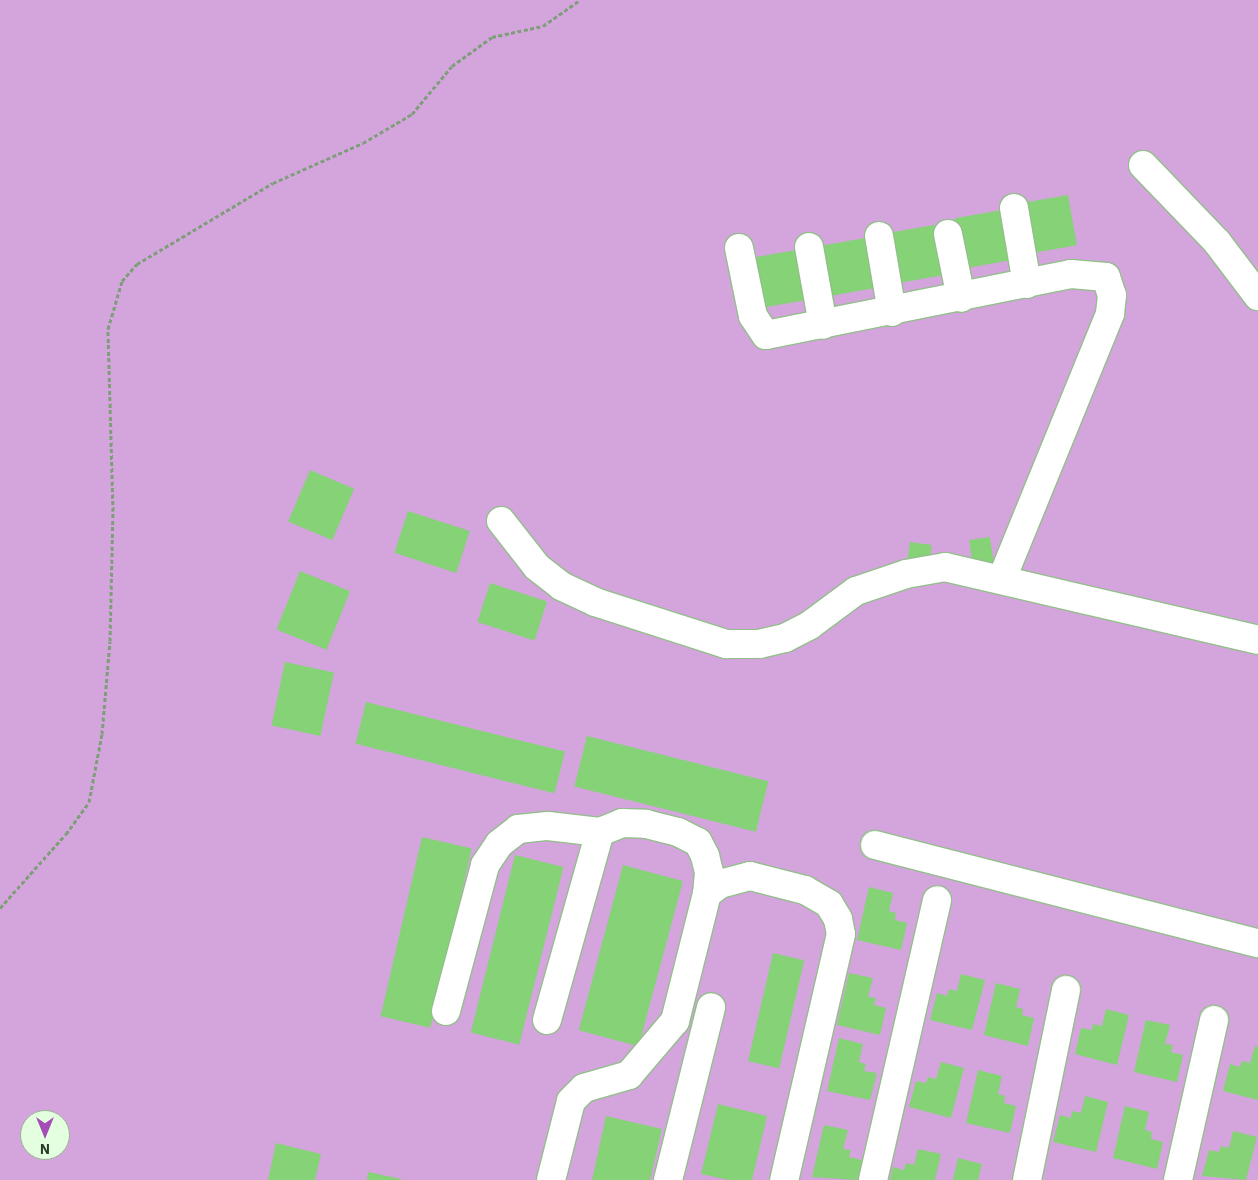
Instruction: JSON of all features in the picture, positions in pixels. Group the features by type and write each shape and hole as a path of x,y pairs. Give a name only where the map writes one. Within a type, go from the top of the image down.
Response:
{"street":[{"path":"1143,165 1217,242 1258,296"},
{"path":"1014,208 1027,284"},
{"path":"948,234 961,298"},
{"path":"879,236 892,312"},
{"path":"809,247 823,325"},
{"path":"739,248 753,316 766,335 892,312 1071,274 1092,273 1106,277 1112,295 1110,314 1002,579"},
{"path":"501,521 537,567 561,586 595,602 726,644 759,644 785,638 810,625 856,591 906,574 945,567 1258,640"},
{"path":"446,1011 485,865 499,844 518,829 548,826 600,832 622,823 646,824 678,832 698,842 707,864 707,894 675,1021 628,1075 584,1088 571,1101 551,1180"},
{"path":"547,1020 600,832"},
{"path":"875,845 1258,943"},
{"path":"707,894 720,884 750,876 805,890 829,904 838,919 841,934 784,1180"},
{"path":"873,1180 937,900"},
{"path":"1027,1180 1066,990"},
{"path":"668,1180 711,1007"},
{"path":"1178,1180 1214,1020"}],"path":[{"path":"0,908 66,834 89,802 91,792 102,734 110,630 113,511 108,329 122,281 137,264 272,183 363,144 412,114 452,66 492,37 543,26 580,0"}],"shaded area":[{"path":"0,0 1258,0 1258,1180 0,1180"}],"building":[{"path":"1068,195 1077,245 1030,254 1021,203"},
{"path":"1002,210 1011,260 964,269 955,218"},
{"path":"934,225 943,275 896,284 887,233"},
{"path":"865,238 874,288 828,296 819,246"},
{"path":"796,250 805,300 758,309 749,258"},
{"path":"310,470 354,489 332,540 288,522"},
{"path":"408,511 470,531 456,573 394,553"},
{"path":"990,537 994,567 973,570 969,540"},
{"path":"910,542 932,545 929,567 907,564"},
{"path":"300,571 350,591 326,650 276,629"},
{"path":"490,583 547,602 534,641 477,622"},
{"path":"285,662 334,672 320,736 271,726"},
{"path":"366,702 565,752 555,793 356,744"},
{"path":"587,736 768,781 756,832 574,786"},
{"path":"422,837 472,848 430,1028 381,1016"},
{"path":"515,855 564,867 519,1045 471,1033"},
{"path":"623,865 683,881 639,1046 579,1030"},
{"path":"869,887 893,893 889,911 896,913 895,920 907,923 901,950 857,940"},
{"path":"773,953 804,960 779,1068 748,1061"},
{"path":"849,973 873,978 868,997 876,998 874,1005 886,1008 880,1035 837,1025"},
{"path":"961,974 985,980 972,1030 930,1020 937,993 947,996 949,989 957,991"},
{"path":"996,983 1020,989 1016,1007 1023,1009 1022,1015 1034,1018 1028,1046 984,1035"},
{"path":"1106,1009 1129,1015 1117,1065 1075,1054 1081,1028 1092,1030 1093,1024 1102,1026"},
{"path":"1146,1020 1170,1025 1165,1044 1173,1045 1171,1052 1183,1055 1177,1082 1134,1072"},
{"path":"839,1038 863,1044 859,1062 866,1064 864,1071 877,1073 870,1100 827,1091"},
{"path":"1255,1046 1258,1047 1258,1100 1223,1091 1230,1064 1240,1067 1242,1061 1250,1063"},
{"path":"941,1062 964,1068 951,1118 909,1107 916,1081 926,1083 928,1077 936,1079"},
{"path":"978,1070 1002,1076 998,1094 1005,1096 1004,1103 1016,1106 1010,1133 966,1123"},
{"path":"1085,1096 1108,1102 1096,1152 1053,1142 1060,1115 1071,1118 1072,1111 1081,1113"},
{"path":"718,1104 767,1116 752,1180 729,1180 701,1174"},
{"path":"1125,1106 1149,1112 1145,1130 1152,1132 1151,1139 1163,1142 1157,1169 1113,1158"},
{"path":"606,1116 662,1129 650,1180 592,1180"},
{"path":"824,1125 848,1130 843,1149 851,1150 849,1157 862,1160 857,1180 812,1177"},
{"path":"1233,1131 1257,1137 1246,1180 1202,1176 1209,1150 1219,1152 1221,1146 1229,1148"},
{"path":"276,1143 321,1154 315,1180 268,1180"},
{"path":"918,1149 941,1154 935,1180 890,1180 893,1167 904,1170 906,1163 914,1165"},
{"path":"958,1158 982,1164 978,1180 953,1180"},
{"path":"368,1172 401,1179 401,1180 367,1180"}]}
